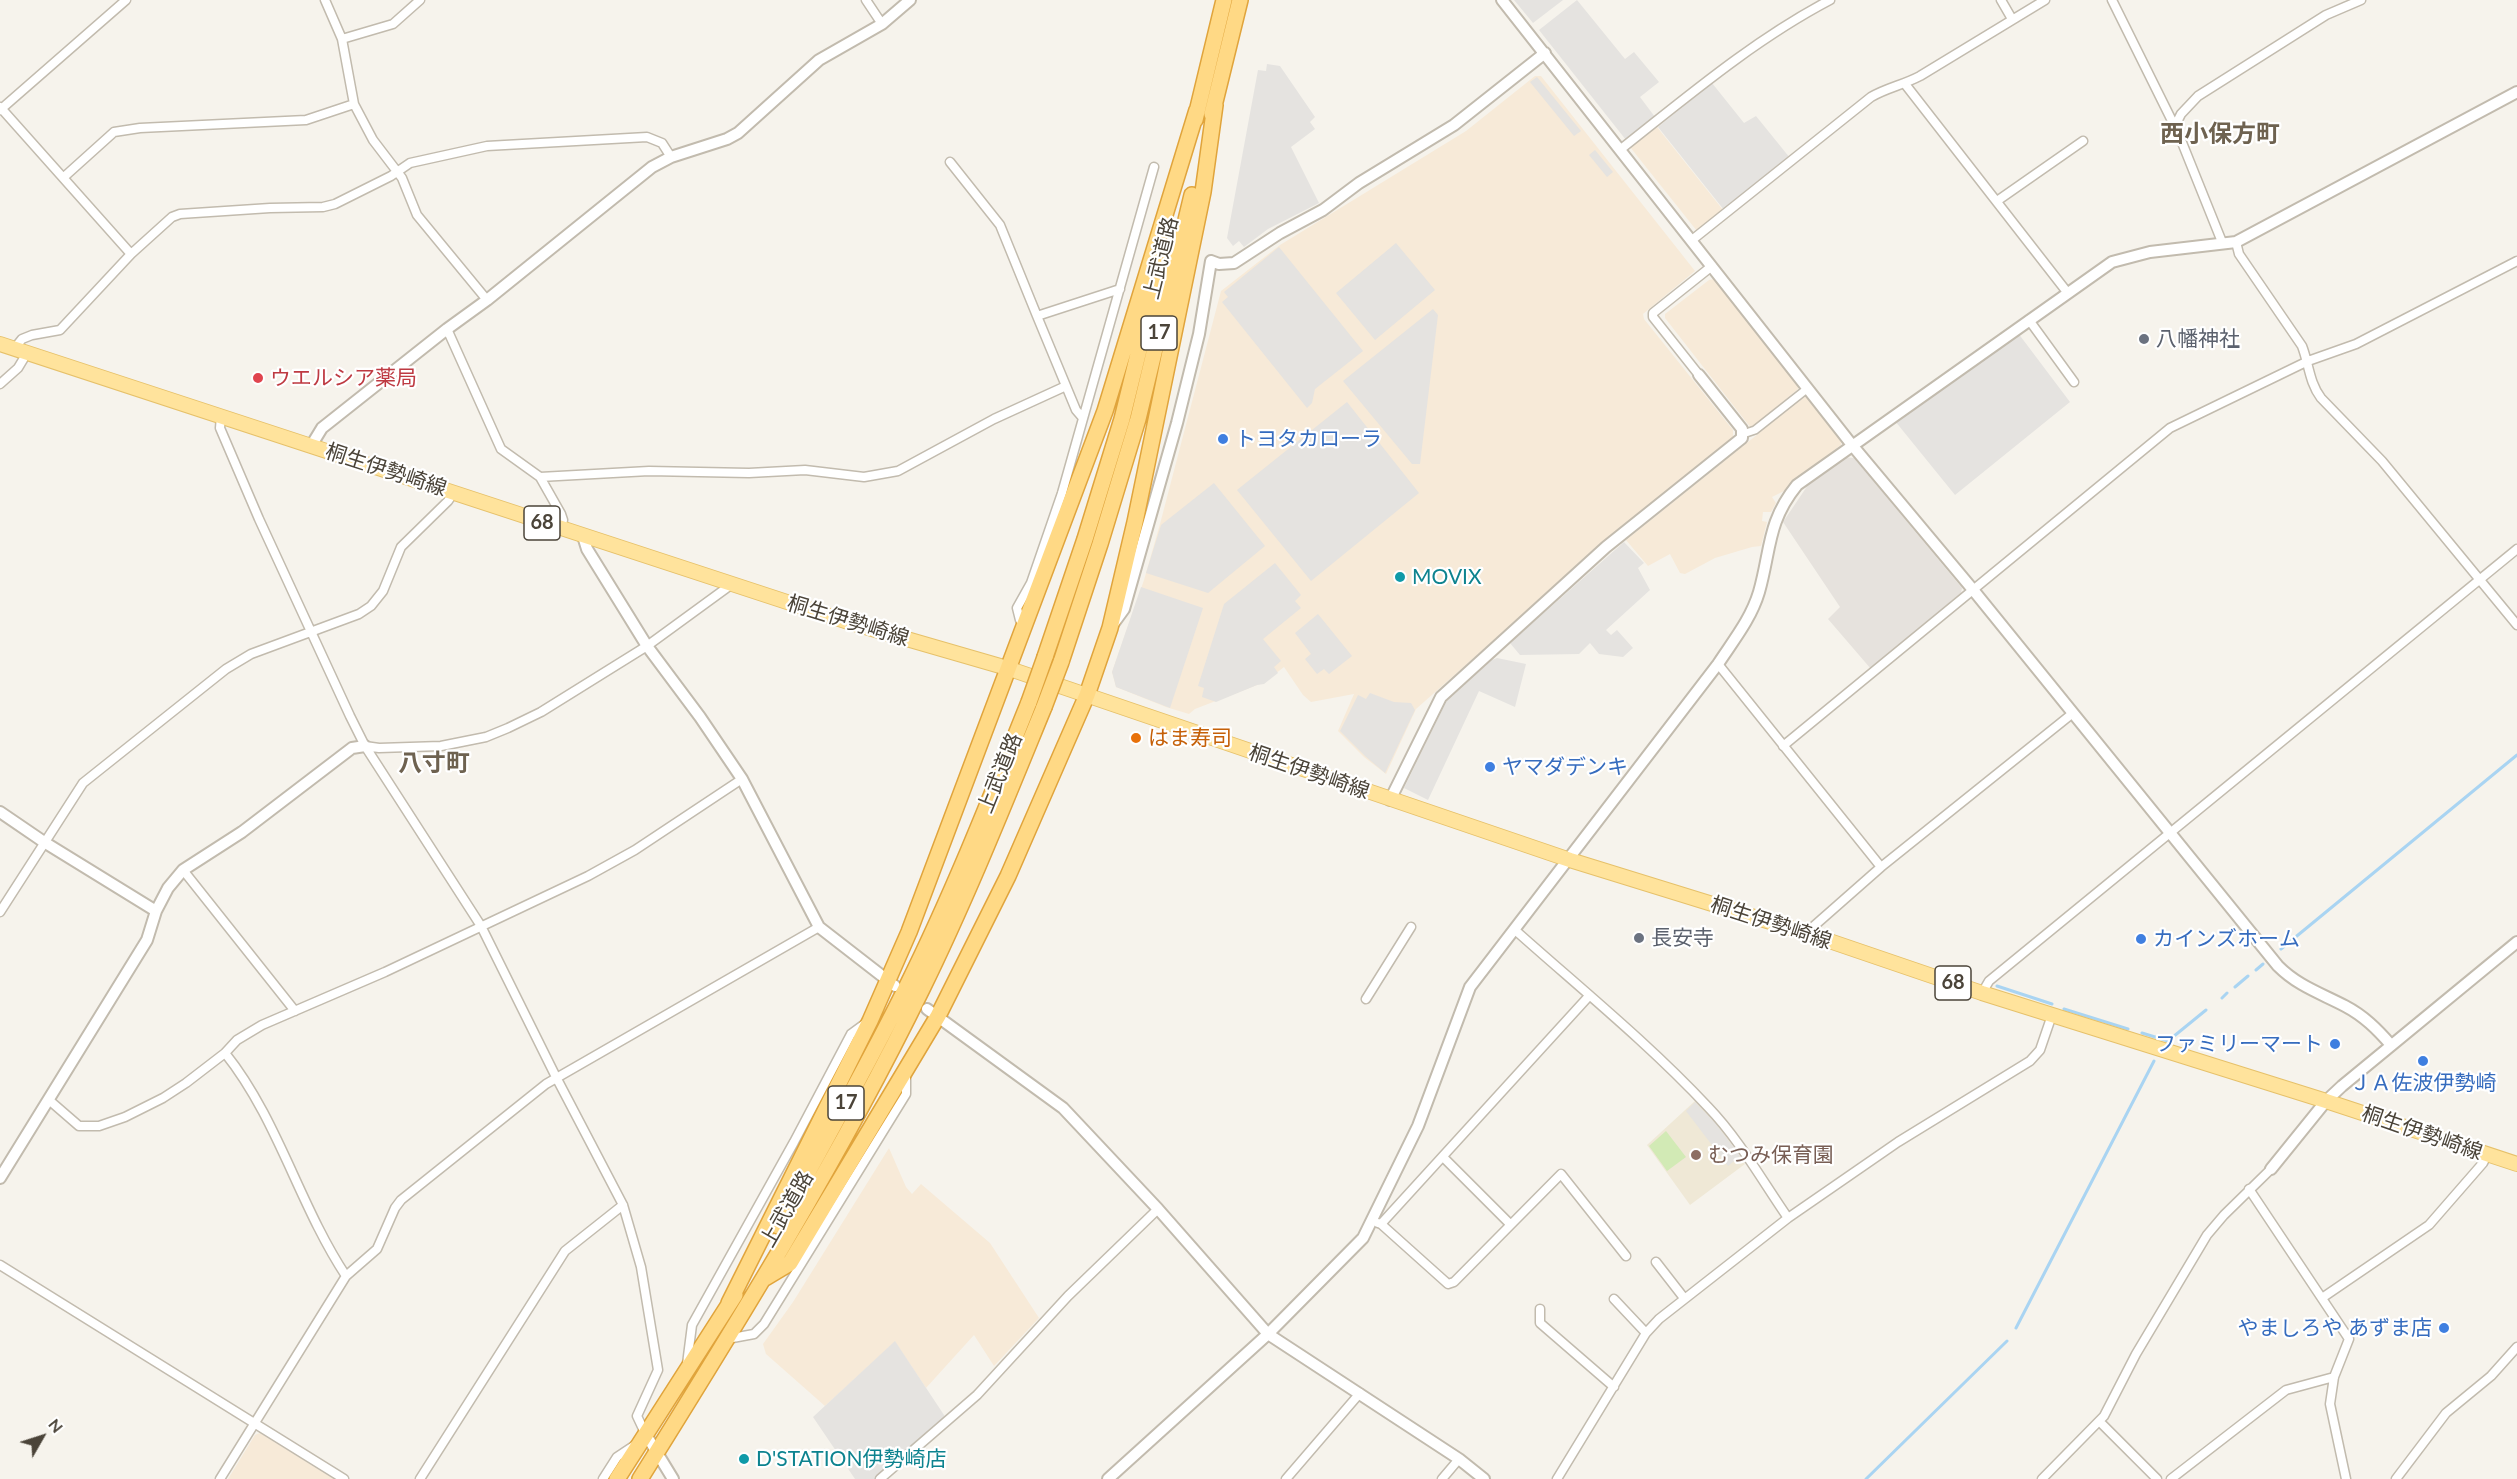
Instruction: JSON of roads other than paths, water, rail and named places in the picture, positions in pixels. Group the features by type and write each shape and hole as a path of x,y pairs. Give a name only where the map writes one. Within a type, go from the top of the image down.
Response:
{"highway":[{"name":"上武道路","path":"640,1479 765,1278 853,1124 922,989 986,851 1036,704 1045,657 1122,419 1224,0"},
{"name":"上武道路","path":"617,1479 780,1221 839,1117 908,985 1036,704 1060,662 1100,544 1138,419 1240,0"},
{"path":"765,1278 790,1263 906,1070 933,1013 1008,876 1087,694 1110,628 1175,333 1203,192 1215,105"},
{"path":"729,1303 870,1021 892,983 1007,668 1026,626 1105,411 1197,110"}],"main road":[{"name":"桐生伊勢崎線","path":"0,344 732,585 1087,694 1570,860 1806,933 1982,993 2326,1101 2517,1164"}],"street":[{"path":"126,0 0,109 64,177 131,254"},
{"path":"325,0 342,39 354,104 373,140 402,178 417,215 487,300"},
{"path":"342,39 393,24 420,0"},
{"path":"866,0 882,24"},
{"path":"311,446 322,428 487,300 638,178 671,157 727,139 738,133 819,60 882,24 910,0"},
{"path":"1502,0 1852,445 2287,975 2311,991 2358,1014 2376,1028 2391,1045"},
{"path":"1621,149 1749,49 1828,0"},
{"path":"2001,0 2012,20"},
{"path":"1692,240 1871,97 1884,89 1905,84 2045,0"},
{"path":"2112,0 2175,126 2222,242"},
{"path":"2175,126 2181,114 2198,96 2326,15 2361,0"},
{"path":"1110,628 1124,609 1177,423 1199,334 1211,261 1219,264 1234,262 1280,233 1323,210 1359,183 1448,129 1545,53"},
{"path":"1905,84 2067,291"},
{"path":"1376,1223 1418,1126 1470,987 1570,860 1718,664 1749,617 1759,592 1768,542 1780,510 1797,485 2067,291 2112,262 2150,252 2236,242 2517,92"},
{"path":"64,177 114,132 140,128 306,120 354,104"},
{"path":"0,384 18,368 22,339 60,330 131,254 172,217 180,214 270,207 323,207 335,204 410,163 487,146 647,137 662,143 671,157"},
{"path":"1997,201 2083,141"},
{"path":"950,162 1000,225 1076,410 1082,417"},
{"path":"1026,626 1020,620 1017,608 1031,583 1055,514 1154,167"},
{"path":"2236,242 2238,254 2302,346 2308,361 2310,380 2321,398 2382,461 2517,626"},
{"path":"1783,746 2170,428 2308,361 2356,344 2517,261"},
{"path":"1390,800 1441,697 1606,547 1742,438 1742,429 1653,317 1653,313 1712,266"},
{"path":"1037,316 1120,289"},
{"path":"2028,320 2074,382"},
{"path":"447,329 501,449 540,477 561,514 563,520 561,529"},
{"path":"540,477 649,471 749,473 805,470 864,477 898,471 993,419 1066,386"},
{"path":"1743,434 1755,430 1808,388"},
{"path":"221,417 220,428 365,746 481,926 623,1205 641,1267 658,1370 637,1416 642,1438 673,1479"},
{"path":"0,912 83,783 226,669 251,654 359,614 371,606 383,591 401,547 448,501 454,492"},
{"path":"583,536 587,549 647,646 700,717 742,779 819,927 892,983"},
{"path":"1982,993 1989,981 2517,549"},
{"path":"0,1178 147,940 156,911 168,888 183,870 242,832 352,748 441,746 486,737 541,712 647,646 732,585"},
{"path":"1718,664 1881,867"},
{"path":"1806,933 1881,867 2073,713"},
{"path":"49,1100 79,1126 99,1126 125,1118 163,1098 225,1053 237,1040 262,1025 588,876 635,850 742,779"},
{"path":"0,812 156,911"},
{"path":"183,870 295,1011"},
{"path":"220,1479 346,1276 377,1249 392,1214 401,1200 463,1153 488,1128 556,1077 819,927"},
{"path":"1366,999 1411,927"},
{"path":"1515,930 1589,996 1611,1012 1709,1107 1788,1218"},
{"path":"2042,1479 2100,1422 2136,1354 2207,1235 2249,1189 2271,1169 2326,1101 2517,942"},
{"path":"1108,1479 1268,1334 1353,1251 1376,1223 1443,1157 1589,996"},
{"path":"933,1013 1063,1108 1158,1209 1268,1334 1459,1460 1484,1479"},
{"path":"1557,1479 1646,1333 1684,1298 1788,1218 1898,1142 2030,1061 2040,1050 2052,1015"},
{"path":"686,1370 692,1325 851,1034 870,1021"},
{"path":"225,1053 262,1114 325,1244 346,1276"},
{"path":"727,1339 754,1334 764,1324 906,1094 906,1070"},
{"path":"2322,1298 2429,1225 2487,1155"},
{"path":"1443,1157 1510,1224"},
{"path":"1376,1223 1448,1284 1454,1282 1561,1174 1626,1256"},
{"path":"2249,1189 2349,1339 2334,1377 2330,1404 2346,1479"},
{"path":"420,1479 565,1251 623,1205"},
{"path":"880,1479 977,1395 1068,1296 1158,1209"},
{"path":"1656,1262 1684,1298"},
{"path":"0,1265 344,1479"},
{"path":"1614,1299 1646,1333"},
{"path":"1540,1309 1540,1323 1614,1387"},
{"path":"2396,1479 2446,1413 2491,1376 2517,1347"},
{"path":"2171,1479 2286,1390 2334,1377"},
{"path":"1286,1479 1360,1394"},
{"path":"2100,1422 2157,1479"},
{"path":"603,1479 617,1456 642,1438"},
{"path":"650,1479 654,1456"},
{"path":"1442,1479 1459,1460"}],"waterway":[{"path":"2281,949 2517,755"},
{"path":"2256,970 2263,964"},
{"path":"2235,987 2248,976"},
{"path":"1997,986 2052,1004"},
{"path":"2222,998 2227,993"},
{"path":"2064,1009 2128,1029"},
{"path":"2142,1033 2168,1041 2206,1010"},
{"path":"2016,1328 2154,1061"},
{"path":"1866,1479 2007,1341"}],"place":[{"name":"八幡神社","path":"2144,339"},
{"name":"ウエルシア薬局","path":"258,378"},
{"name":"トヨタカローラ","path":"1223,439"},
{"name":"MOVIX","path":"1400,577"},
{"name":"はま寿司","path":"1136,738"},
{"name":"ヤマダデンキ","path":"1490,767"},
{"name":"長安寺","path":"1639,938"},
{"name":"カインズホーム","path":"2141,939"},
{"name":"ファミリーマート","path":"2335,1044"},
{"name":"ＪＡ佐波伊勢崎","path":"2423,1061"},
{"name":"むつみ保育園","path":"1696,1155"},
{"name":"やましろや あずま店","path":"2444,1328"},
{"name":"D'STATION伊勢崎店","path":"744,1459"}],"district":[{"name":"西小保方町","path":"2220,134"},
{"name":"八寸町","path":"434,763"}]}
